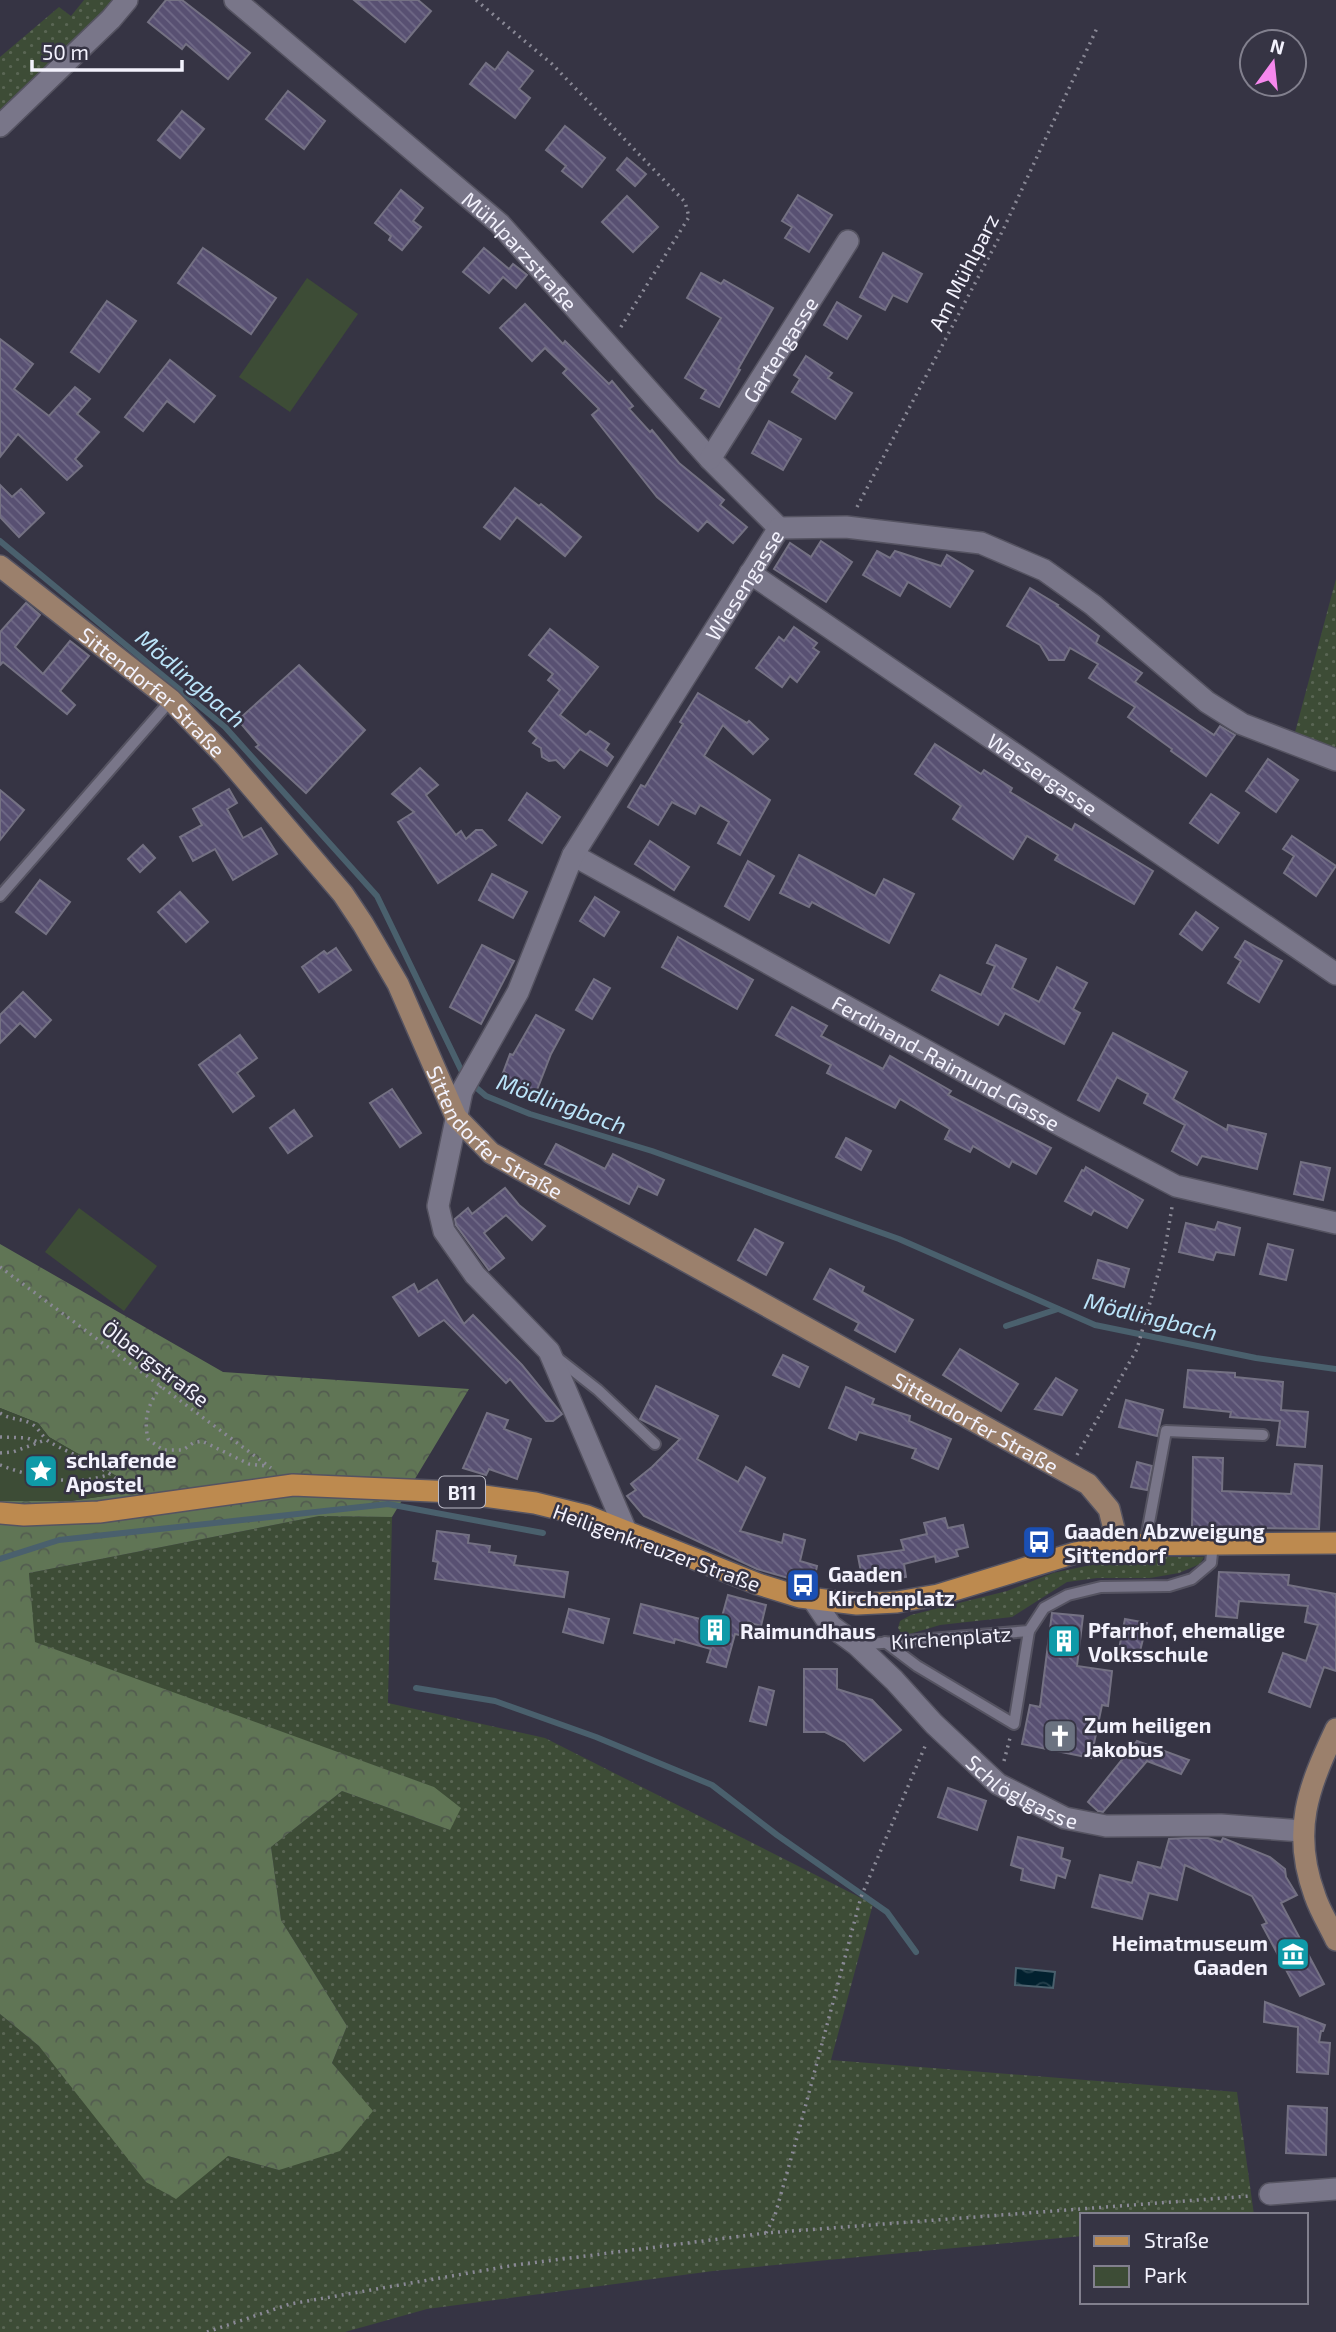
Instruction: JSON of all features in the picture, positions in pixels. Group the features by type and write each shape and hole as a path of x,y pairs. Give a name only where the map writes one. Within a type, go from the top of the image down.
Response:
{"main road":[{"name":"Heiligenkreuzer Straße","path":"0,1513 24,1515 99,1512 293,1485 455,1492 535,1503 587,1516 758,1584 811,1598"},
{"name":"B11","path":"1118,1545 1336,1543"},
{"name":"Kirchenplatz","path":"811,1598 857,1604 897,1602 938,1595 1076,1553 1118,1545"}],"street":[{"path":"0,126 111,19 127,0"},
{"name":"Mühlparzstraße","path":"235,0 500,224 710,459 779,528"},
{"name":"Gartengasse","path":"710,459 848,241"},
{"name":"Wiesengasse","path":"552,1359 475,1275 444,1231 438,1206 463,1091 518,992 573,856 779,528 846,527 981,543 1044,570 1093,605 1208,702 1242,724 1336,760"},
{"name":"Sittendorfer Straße","path":"0,566 171,700 226,757 343,894 398,984 457,1117 491,1153 1088,1484 1109,1508 1118,1545"},
{"name":"Wassergasse","path":"750,573 1336,974"},
{"name":"Ferdinand-Raimund-Gasse","path":"573,856 1176,1186 1336,1223"},
{"path":"552,1359 626,1531"},
{"name":"Schlöglgasse","path":"811,1598 831,1626 857,1644 934,1724 999,1783 1065,1818 1107,1826 1221,1825 1302,1831"},
{"path":"1336,1729 1309,1792 1302,1831 1306,1863 1315,1896 1336,1940"},
{"path":"1270,2194 1336,2189"}],"lane":[{"path":"0,896 171,700"},
{"path":"552,1359 598,1390 654,1444"},
{"path":"1145,1544 1166,1432 1263,1435"},
{"name":"Kirchenplatz","path":"857,1644 1029,1631 1044,1608 1068,1595 1101,1587 1168,1586 1192,1579 1211,1563 1213,1543"},
{"path":"885,1642 917,1666 1014,1724 1029,1631"}],"path":[{"path":"476,0 552,64 685,202 689,217 609,346"},
{"name":"Am Mühlparz","path":"846,527 1002,232 1098,26"},
{"path":"1067,1472 1137,1349 1165,1249 1176,1186"},
{"name":"Ölbergstraße","path":"0,1267 293,1485"},
{"path":"161,1386 148,1405 145,1423 148,1438 163,1450 183,1450 202,1441 249,1464 268,1466"},
{"path":"0,1413 13,1420 29,1422 46,1440 110,1474 124,1489"},
{"path":"0,1437 27,1438 38,1442"},
{"path":"0,1453 46,1440"},
{"path":"0,1465 33,1475 71,1481 97,1479 110,1474"},
{"path":"766,2233 775,2215 861,1897 934,1724"},
{"path":"207,2332 290,2304 515,2265 766,2233 1270,2194"}],"green space":[{"path":"84,0 118,0 0,114 0,57 59,7 71,16"},
{"path":"307,278 358,314 290,412 239,377"},
{"path":"1336,579 1336,749 1294,736"},
{"path":"79,1208 157,1266 124,1311 45,1252"},
{"path":"0,1244 223,1372 469,1389 392,1517 319,1516 29,1573 35,1642 434,1787 461,1808 450,1830 342,1791 271,1847 281,1920 347,2026 332,2063 373,2111 340,2151 279,2170 228,2156 176,2199 146,2182 39,2046 0,2014 0,1501 70,1501 132,1492 125,1481 49,1437 38,1423 0,1408"},
{"path":"0,1408 38,1423 49,1437 125,1481 133,1492 70,1501 0,1501"},
{"path":"319,1516 392,1517 388,1703 545,1738 873,1904 831,2060 1237,2092 1254,2213 1080,2213 1080,2236 713,2271 427,2309 345,2332 0,2332 0,2014 39,2046 228,2156 279,2170 372,2112 332,2063 347,2026 281,1920 271,1847 342,1791 450,1830 433,1787 34,1642 29,1573"},
{"path":"1147,1557 1204,1557 1200,1564 1179,1573 1150,1578 1097,1578 1067,1582 1012,1617 940,1625 903,1636 898,1628 900,1621 911,1615 1007,1591 1053,1573"}],"water":[{"path":"1016,1968 1055,1972 1053,1988 1015,1985"}],"building":[{"path":"166,0 182,0 250,53 228,79 186,44 182,49 148,22"},
{"path":"354,0 418,0 431,11 405,42"},
{"path":"508,52 533,71 519,89 530,98 515,118 470,84 486,63 495,70"},
{"path":"288,91 325,121 304,149 266,119"},
{"path":"182,111 204,129 180,158 158,140"},
{"path":"565,126 605,158 582,187 562,171 566,166 546,150"},
{"path":"627,158 646,174 635,186 617,170"},
{"path":"401,190 423,208 413,221 421,227 402,250 389,240 391,236 375,223"},
{"path":"798,195 832,215 809,252 785,238 792,227 782,221"},
{"path":"627,196 658,227 633,252 602,222"},
{"path":"203,248 276,298 251,334 178,283"},
{"path":"484,248 509,269 513,264 527,275 516,288 503,277 489,293 463,272"},
{"path":"883,253 922,274 907,302 893,295 885,310 860,297"},
{"path":"701,273 721,284 724,280 773,308 719,407 701,398 706,390 685,378 721,318 687,298"},
{"path":"107,301 136,321 99,372 71,352"},
{"path":"837,302 861,316 847,339 824,325"},
{"path":"525,304 563,344 565,341 609,384 612,381 633,406 629,409 650,432 652,430 679,463 724,500 720,505 747,527 733,543 707,521 698,531 657,497 592,415 599,409 563,373 567,369 545,348 532,361 500,328"},
{"path":"0,339 33,364 14,389 49,416 75,387 90,399 77,414 99,432 75,459 82,466 67,480 18,434 0,457"},
{"path":"806,356 832,373 828,378 852,393 835,419 792,392 800,379 794,375"},
{"path":"170,360 215,396 194,422 167,401 143,431 125,417"},
{"path":"769,421 801,439 783,470 752,453"},
{"path":"0,485 12,497 21,489 44,513 19,537 0,517"},
{"path":"515,488 539,506 541,504 581,537 565,556 517,517 500,539 484,527"},
{"path":"821,541 852,562 826,602 774,569 790,543 811,557"},
{"path":"877,551 890,558 895,551 941,566 947,555 973,571 950,607 908,582 900,596 863,575"},
{"path":"1030,588 1099,636 1096,643 1142,673 1135,682 1214,735 1220,726 1235,735 1206,776 1128,717 1135,707 1089,678 1098,664 1070,648 1064,660 1049,660 1040,645 1007,626"},
{"path":"26,603 40,615 15,647 43,674 70,641 89,656 60,691 75,705 67,714 3,662 0,665 0,632"},
{"path":"794,627 817,643 813,648 819,652 797,682 790,676 782,687 756,668 779,637 784,641"},
{"path":"550,629 598,667 560,715 586,735 590,731 609,744 605,750 613,757 607,766 580,749 564,768 556,760 549,761 542,757 541,748 533,743 537,738 529,731 560,690 548,680 553,674 529,655"},
{"path":"299,665 365,730 306,793 256,747 259,745 238,720"},
{"path":"698,693 747,723 749,721 768,739 753,754 723,725 704,756 770,800 740,855 718,843 729,822 700,805 695,814 672,802 658,825 628,807 641,785 645,787 683,724 680,722"},
{"path":"935,744 981,774 984,770 1012,788 1010,792 1072,830 1075,824 1153,871 1134,904 1055,860 1058,855 1027,836 1013,859 953,819 961,806 915,774"},
{"path":"1268,759 1298,780 1276,812 1246,791"},
{"path":"420,768 438,785 426,795 456,835 461,831 466,839 476,830 482,830 496,845 438,883 398,822 414,812 392,794"},
{"path":"229,789 237,803 227,809 243,838 261,828 277,854 233,880 215,849 193,861 180,837 202,825 193,809"},
{"path":"0,790 24,810 0,840"},
{"path":"527,793 560,817 542,843 509,820"},
{"path":"1211,794 1239,813 1218,843 1190,823"},
{"path":"1292,836 1336,866 1316,896 1284,873 1294,856 1283,849"},
{"path":"650,841 689,867 674,890 635,864"},
{"path":"143,845 155,858 140,872 128,859"},
{"path":"799,855 875,896 884,879 914,894 889,943 812,902 809,907 780,893"},
{"path":"748,861 774,876 749,920 725,906"},
{"path":"492,874 527,892 513,918 479,900"},
{"path":"40,880 70,902 46,934 16,912"},
{"path":"180,892 208,922 186,942 158,912"},
{"path":"595,897 619,912 604,936 580,921"},
{"path":"1196,912 1218,928 1202,950 1180,934"},
{"path":"678,937 753,980 737,1009 662,967"},
{"path":"1245,941 1282,961 1259,1002 1228,983 1241,961 1235,957"},
{"path":"482,945 514,961 481,1024 450,1007"},
{"path":"996,945 1026,959 1012,988 1039,1002 1057,967 1087,983 1073,1009 1080,1013 1064,1044 1005,1013 998,1025 932,990 940,975 981,995 995,966 987,963"},
{"path":"336,948 351,970 319,992 302,967 324,951 327,954"},
{"path":"594,979 610,988 592,1019 576,1010"},
{"path":"23,992 51,1020 35,1037 20,1023 0,1043 0,1015"},
{"path":"792,1007 827,1026 821,1036 883,1069 890,1056 951,1091 948,1095 1051,1148 1036,1174 1012,1161 1009,1167 973,1146 970,1152 945,1139 950,1129 900,1099 895,1108 827,1073 831,1065 776,1035"},
{"path":"536,1015 564,1030 535,1095 500,1081 510,1054 513,1055"},
{"path":"1113,1033 1187,1072 1173,1099 1227,1130 1228,1125 1266,1134 1257,1169 1202,1156 1197,1165 1172,1151 1185,1125 1144,1103 1148,1094 1117,1077 1099,1111 1078,1100"},
{"path":"240,1035 257,1058 237,1073 254,1096 233,1112 199,1065"},
{"path":"392,1089 421,1133 400,1147 370,1103"},
{"path":"294,1110 312,1136 288,1153 270,1128"},
{"path":"846,1138 871,1151 861,1170 836,1157"},
{"path":"556,1144 605,1169 613,1154 664,1180 657,1195 638,1186 629,1204 545,1164"},
{"path":"1301,1162 1330,1168 1323,1200 1294,1194"},
{"path":"1086,1167 1143,1200 1127,1228 1094,1210 1091,1215 1065,1201"},
{"path":"505,1188 519,1205 545,1226 532,1240 506,1215 484,1233 504,1258 489,1270 456,1225 455,1219 468,1208 472,1214"},
{"path":"1218,1222 1240,1228 1234,1255 1216,1252 1213,1260 1179,1252 1186,1223 1215,1230"},
{"path":"755,1229 783,1243 766,1275 738,1260"},
{"path":"1268,1244 1293,1250 1286,1280 1260,1274"},
{"path":"1098,1260 1129,1269 1124,1287 1093,1278"},
{"path":"830,1269 864,1287 862,1292 913,1320 895,1352 855,1330 859,1323 814,1299"},
{"path":"437,1280 464,1324 473,1315 522,1365 562,1414 553,1421 546,1421 510,1379 506,1383 444,1320 419,1336 393,1297 414,1284 418,1292"},
{"path":"960,1349 1018,1384 1001,1411 943,1375"},
{"path":"783,1355 808,1367 799,1387 773,1375"},
{"path":"1188,1370 1235,1373 1235,1377 1283,1382 1281,1410 1308,1412 1305,1447 1277,1445 1280,1421 1230,1417 1231,1412 1184,1407"},
{"path":"1056,1378 1077,1390 1062,1415 1035,1409"},
{"path":"656,1386 718,1416 697,1459 738,1482 746,1467 765,1478 740,1531 782,1543 784,1534 805,1540 800,1561 817,1566 813,1585 757,1569 644,1516 627,1496 636,1490 631,1484 680,1439 640,1419"},
{"path":"846,1387 874,1399 872,1404 910,1416 909,1421 951,1439 938,1469 912,1458 916,1449 859,1432 856,1440 829,1428"},
{"path":"1126,1400 1163,1410 1157,1436 1119,1427"},
{"path":"487,1413 508,1420 504,1429 531,1439 517,1479 489,1469 486,1475 463,1468"},
{"path":"1193,1457 1223,1458 1222,1491 1291,1494 1295,1464 1322,1466 1319,1529 1192,1527"},
{"path":"1137,1462 1152,1466 1147,1490 1131,1487"},
{"path":"945,1518 948,1528 963,1525 968,1547 956,1550 958,1556 936,1562 935,1556 904,1564 906,1577 863,1583 858,1556 904,1550 901,1540 927,1534 924,1523"},
{"path":"437,1531 469,1535 468,1543 490,1546 489,1552 516,1556 514,1565 568,1572 564,1597 435,1579 438,1562 433,1561"},
{"path":"1219,1572 1289,1575 1288,1585 1336,1594 1336,1671 1324,1667 1310,1707 1269,1692 1283,1653 1306,1661 1318,1625 1305,1622 1308,1606 1239,1601 1237,1618 1216,1616"},
{"name":"Raimundhaus","path":"728,1595 766,1605 761,1626 748,1622 744,1636 735,1634 726,1667 707,1662 711,1649 675,1639 674,1643 634,1633 641,1604 720,1624"},
{"path":"569,1609 609,1619 603,1643 563,1632"},
{"path":"1052,1613 1083,1616 1077,1666 1112,1671 1108,1706 1102,1705 1091,1758 1022,1744 1030,1705 1040,1707"},
{"path":"1125,1619 1147,1623 1137,1663 1117,1659"},
{"path":"804,1669 837,1669 837,1689 872,1700 901,1730 864,1761 845,1742 825,1732 804,1732"},
{"path":"759,1687 774,1691 766,1725 750,1721"},
{"path":"1137,1741 1189,1760 1181,1774 1147,1761 1103,1812 1098,1811 1088,1802"},
{"path":"948,1788 986,1801 977,1830 938,1817"},
{"path":"1018,1837 1063,1848 1061,1858 1070,1861 1065,1878 1057,1875 1054,1888 1021,1880 1023,1869 1011,1865"},
{"path":"1208,1838 1221,1842 1223,1838 1270,1857 1285,1869 1286,1877 1297,1895 1281,1903 1324,1984 1300,1996 1262,1925 1267,1923 1252,1896 1185,1865 1177,1900 1149,1893 1142,1919 1092,1907 1100,1875 1132,1883 1138,1862 1161,1868 1169,1839"},
{"path":"1265,2002 1325,2025 1319,2042 1330,2043 1328,2074 1297,2072 1298,2027 1264,2022"},
{"path":"1288,2106 1327,2108 1326,2155 1286,2153"}],"waterway":[{"name":"Mödlingbach","path":"0,541 225,727 377,896 464,1076"},
{"name":"Mödlingbach","path":"472,1084 486,1096 530,1114 652,1151 899,1239 1095,1325 1256,1358 1336,1369"},
{"path":"1006,1326 1058,1309"},
{"path":"0,1559 59,1540 388,1504 543,1533"},
{"path":"416,1688 495,1701 596,1737 712,1785 777,1835 887,1912 916,1952"}],"place":[{"name":"schlafende Apostel","path":"41,1471"},
{"name":"Gaaden Abzweigung Sittendorf","path":"1039,1542"},
{"name":"Gaaden Kirchenplatz","path":"803,1585"},
{"name":"Raimundhaus","path":"715,1630"},
{"name":"Pfarrhof, ehemalige Volksschule","path":"1064,1641"},
{"name":"Zum heiligen Jakobus","path":"1060,1736"},
{"name":"Heimatmuseum Gaaden","path":"1293,1954"}]}
